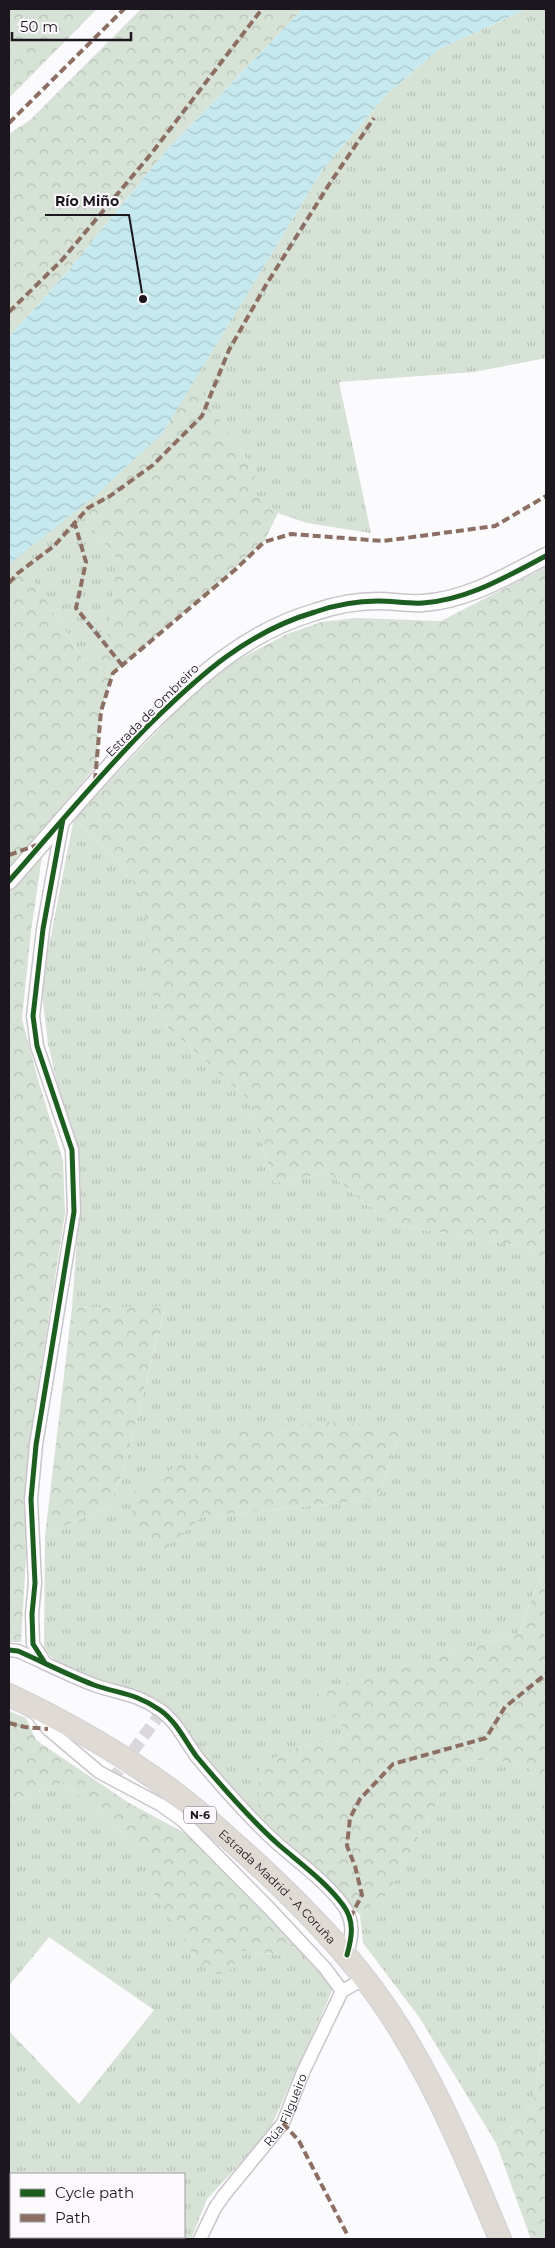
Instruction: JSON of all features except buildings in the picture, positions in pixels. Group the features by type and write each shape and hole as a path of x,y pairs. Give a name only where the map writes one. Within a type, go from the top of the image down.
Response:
{"highway":[{"name":"Estrada Madrid - A Coruña","path":"9,1695 91,1738 175,1793 244,1852 302,1906 347,1955 400,2030 435,2090 500,2239"}],"street":[{"name":"Estrada de Ombreiro","path":"9,881 114,760 181,693 224,657 260,635 304,615 332,607 376,601 422,603 461,596 480,590 546,556"},
{"path":"45,1663 33,1644 32,1614 35,1583 31,1499 36,1445 74,1212 72,1150 38,1046 33,1016 43,929 62,819"},
{"path":"9,1650 18,1651 68,1675 103,1688 141,1698 162,1711 179,1728 191,1749 251,1819 318,1878 343,1905 350,1918 353,1934 347,1955"},
{"path":"30,1705 48,1729 99,1772 161,1805 182,1820 325,1968 342,1991 364,1979"},
{"name":"Rúa Filgueiro","path":"200,2239 215,2208 224,2195 283,2123 304,2070 342,1991"}],"green space":[{"path":"9,9 97,9 9,98"},
{"path":"141,9 303,9 165,152 68,271 9,337 9,134 30,120"},
{"path":"527,9 546,9 546,358 474,372 339,382 371,533 307,523 278,513 248,488 257,473 231,439 194,380 323,169 386,95 439,49"},
{"path":"194,380 234,443 257,473 249,488 278,513 264,542 113,673 101,711 96,766 9,869 9,564 18,555 84,661 106,645 117,559 77,509 162,434"},
{"path":"77,509 117,559 107,645 84,661 18,555"},
{"path":"546,567 546,1262 522,1246 389,1224 329,1173 274,1183 248,1099 164,1024 153,995 143,896 112,855 74,818 186,701 232,663 287,634 321,622 356,618 441,621"},
{"path":"74,818 112,855 143,896 164,1024 248,1099 274,1183 329,1173 389,1224 522,1246 546,1262 546,1563 518,1634 317,1691 350,1737 298,1747 258,1817 228,1785 163,1703 137,1692 110,1686 62,1666 44,1650 45,1536 110,1505 126,1463 165,1307 72,1308 81,1183 48,1044 41,986","holes":["402,1428 377,1499 202,1517"]},
{"path":"43,850 31,931 22,1019 39,1083 63,1160 65,1214 35,1405 21,1642 9,1642 9,889"},
{"path":"165,1306 126,1463 110,1505 45,1536 72,1308"},
{"path":"333,1422 402,1428 377,1499 202,1517 161,1552 142,1540 127,1495 246,1426"},
{"path":"546,1563 546,1791 527,1767 490,1759 459,1762 392,1887 360,1915 258,1817 259,1764 298,1747 350,1737 316,1691 518,1634"},
{"path":"9,1711 26,1718 36,1740 129,1803 196,1839 294,1941 282,1955 234,1950 235,1968 219,1975 198,1962 142,1875 155,1861 64,1782 9,1803"},
{"path":"490,1759 527,1767 546,1791 546,2016 533,2104 496,2143 419,2017 363,1943 360,1915 392,1887 459,1762"},
{"path":"64,1782 155,1861 234,1950 282,1955 294,1941 333,1989 271,2127 207,2199 191,2239 9,2239 9,2031 79,2104 154,2010 49,1937 9,1986 9,1803"},
{"path":"546,2016 546,2239 531,2239 496,2143 533,2104"}],"water":[{"path":"303,9 527,9 439,49 386,95 323,169 162,434 95,496 9,564 9,337 68,271 165,152"}],"tunnel":[{"path":"112,1780 162,1711"}],"marked path":[{"path":"9,123 124,9"},
{"path":"9,312 62,260 151,154 262,9"},
{"path":"9,583 18,573 54,546 88,508 110,496 153,465 202,416 229,350 266,285 330,183 374,118"},
{"path":"95,781 101,711 113,673 236,569 264,542 291,534 383,541 495,526 546,496"},
{"path":"74,521 86,562 76,608 122,665"},
{"path":"9,855 37,845"},
{"path":"350,1918 362,1895 355,1866 347,1846 350,1818 360,1799 393,1764 486,1738 505,1707 546,1674"},
{"path":"9,1723 25,1727 48,1729"},
{"path":"283,2123 299,2141 347,2234"}],"cycle path":[{"path":"9,881 132,742 206,672 246,643 290,621 338,605 370,601 423,603 456,597 487,586 546,556"},
{"path":"45,1663 33,1644 32,1614 35,1583 31,1499 36,1445 74,1212 72,1150 37,1046 33,1016 43,929 63,819"},
{"path":"9,1650 18,1651 94,1685 143,1700 166,1715 176,1726 197,1757 237,1803 268,1835 321,1881 343,1905 351,1923 347,1955"}],"place":[{"name":"Río Miño","path":"143,299"}]}
